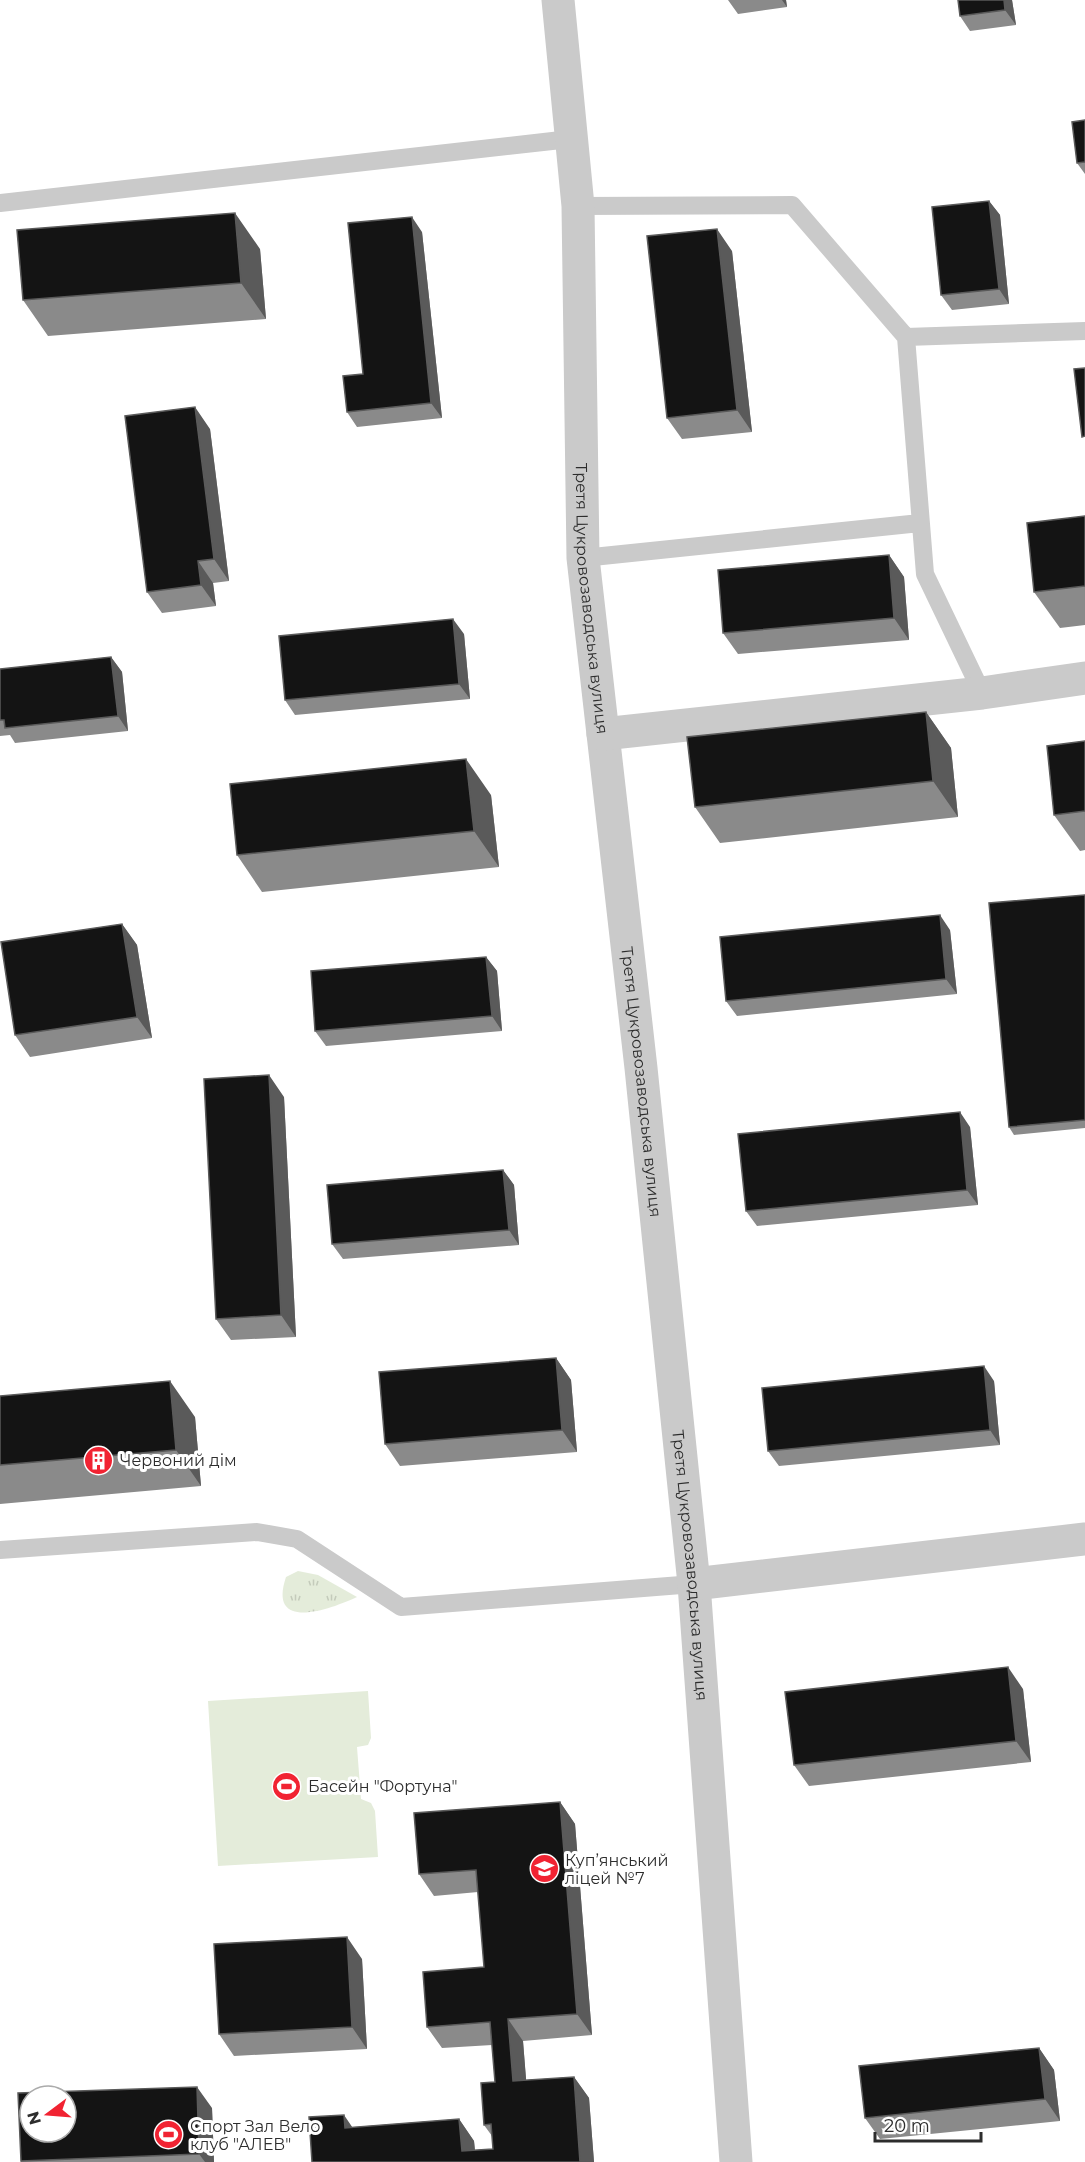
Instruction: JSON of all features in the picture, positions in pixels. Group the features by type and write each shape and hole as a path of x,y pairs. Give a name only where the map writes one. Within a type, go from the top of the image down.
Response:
{"street":[{"name":"Третя Цукровозаводська вулиця","path":"558,0 578,206 583,558 650,1152 694,1584 736,2162"},
{"path":"603,734 982,693 1085,678"},
{"path":"694,1584 1085,1539"}],"lane":[{"path":"0,203 570,140"},
{"path":"578,206 792,206 906,337 925,574 982,693"},
{"path":"906,337 1085,331"},
{"path":"583,558 920,523"},
{"path":"0,1550 257,1532 297,1539 401,1607 694,1584"}],"green space":[{"path":"298,1571 318,1575 357,1597 318,1611 293,1611 285,1605 283,1594 286,1577"},
{"name":"Басейн \"Фортуна\"","path":"368,1691 371,1738 368,1745 357,1747 361,1799 371,1803 375,1811 378,1857 218,1866 208,1701"}],"building":[{"path":"958,0 1004,0 1005,10 960,16"},
{"path":"1085,120 1085,162 1077,163 1072,122"},
{"path":"989,201 999,289 941,295 932,207"},
{"path":"235,213 241,283 23,300 17,230"},
{"path":"412,217 431,403 347,412 343,376 363,374 348,223"},
{"path":"717,229 737,410 667,418 647,236"},
{"path":"1085,368 1085,436 1082,437 1074,369"},
{"path":"195,407 214,559 198,561 201,585 147,592 125,416"},
{"path":"1085,516 1085,586 1034,592 1027,523"},
{"path":"889,555 894,618 723,633 718,570"},
{"path":"453,619 459,684 285,700 279,636"},
{"path":"111,657 118,716 5,728 4,720 0,720 0,669"},
{"path":"926,712 933,781 695,807 687,737"},
{"path":"1085,741 1085,811 1054,815 1047,746"},
{"path":"466,759 474,831 237,855 230,784"},
{"path":"1085,895 1085,1120 1009,1127 989,903"},
{"path":"940,915 946,979 726,1001 720,937"},
{"path":"122,924 137,1017 15,1035 1,942"},
{"path":"486,957 492,1016 315,1031 311,971"},
{"path":"269,1075 281,1315 216,1319 204,1079"},
{"path":"960,1112 967,1190 746,1211 738,1134"},
{"path":"503,1170 509,1230 332,1244 327,1185"},
{"path":"556,1358 562,1430 385,1444 379,1372"},
{"path":"984,1366 990,1430 768,1451 762,1388"},
{"path":"170,1381 176,1450 0,1465 0,1396"},
{"path":"1008,1667 1016,1741 794,1765 785,1692"},
{"path":"560,1802 577,2014 508,2019 513,2081 574,2077 580,2162 312,2162 309,2117 344,2115 345,2128 459,2119 462,2151 493,2149 491,2124 484,2125 481,2083 495,2082 490,2022 427,2027 423,1972 484,1967 476,1870 419,1874 414,1813"},
{"path":"347,1937 352,2027 219,2034 214,1944"},
{"path":"1039,2048 1045,2099 865,2118 859,2066"},
{"path":"197,2087 199,2154 21,2161 20,2144 78,2144 78,2091"}],"place":[{"name":"Червоний дім","path":"99,1460"},
{"name":"Басейн \"Фортуна\"","path":"287,1786"},
{"name":"Купʼянський ліцей №7","path":"544,1869"},
{"name":"Спорт Зал Вело клуб \"АЛЕВ\"","path":"169,2135"}]}
